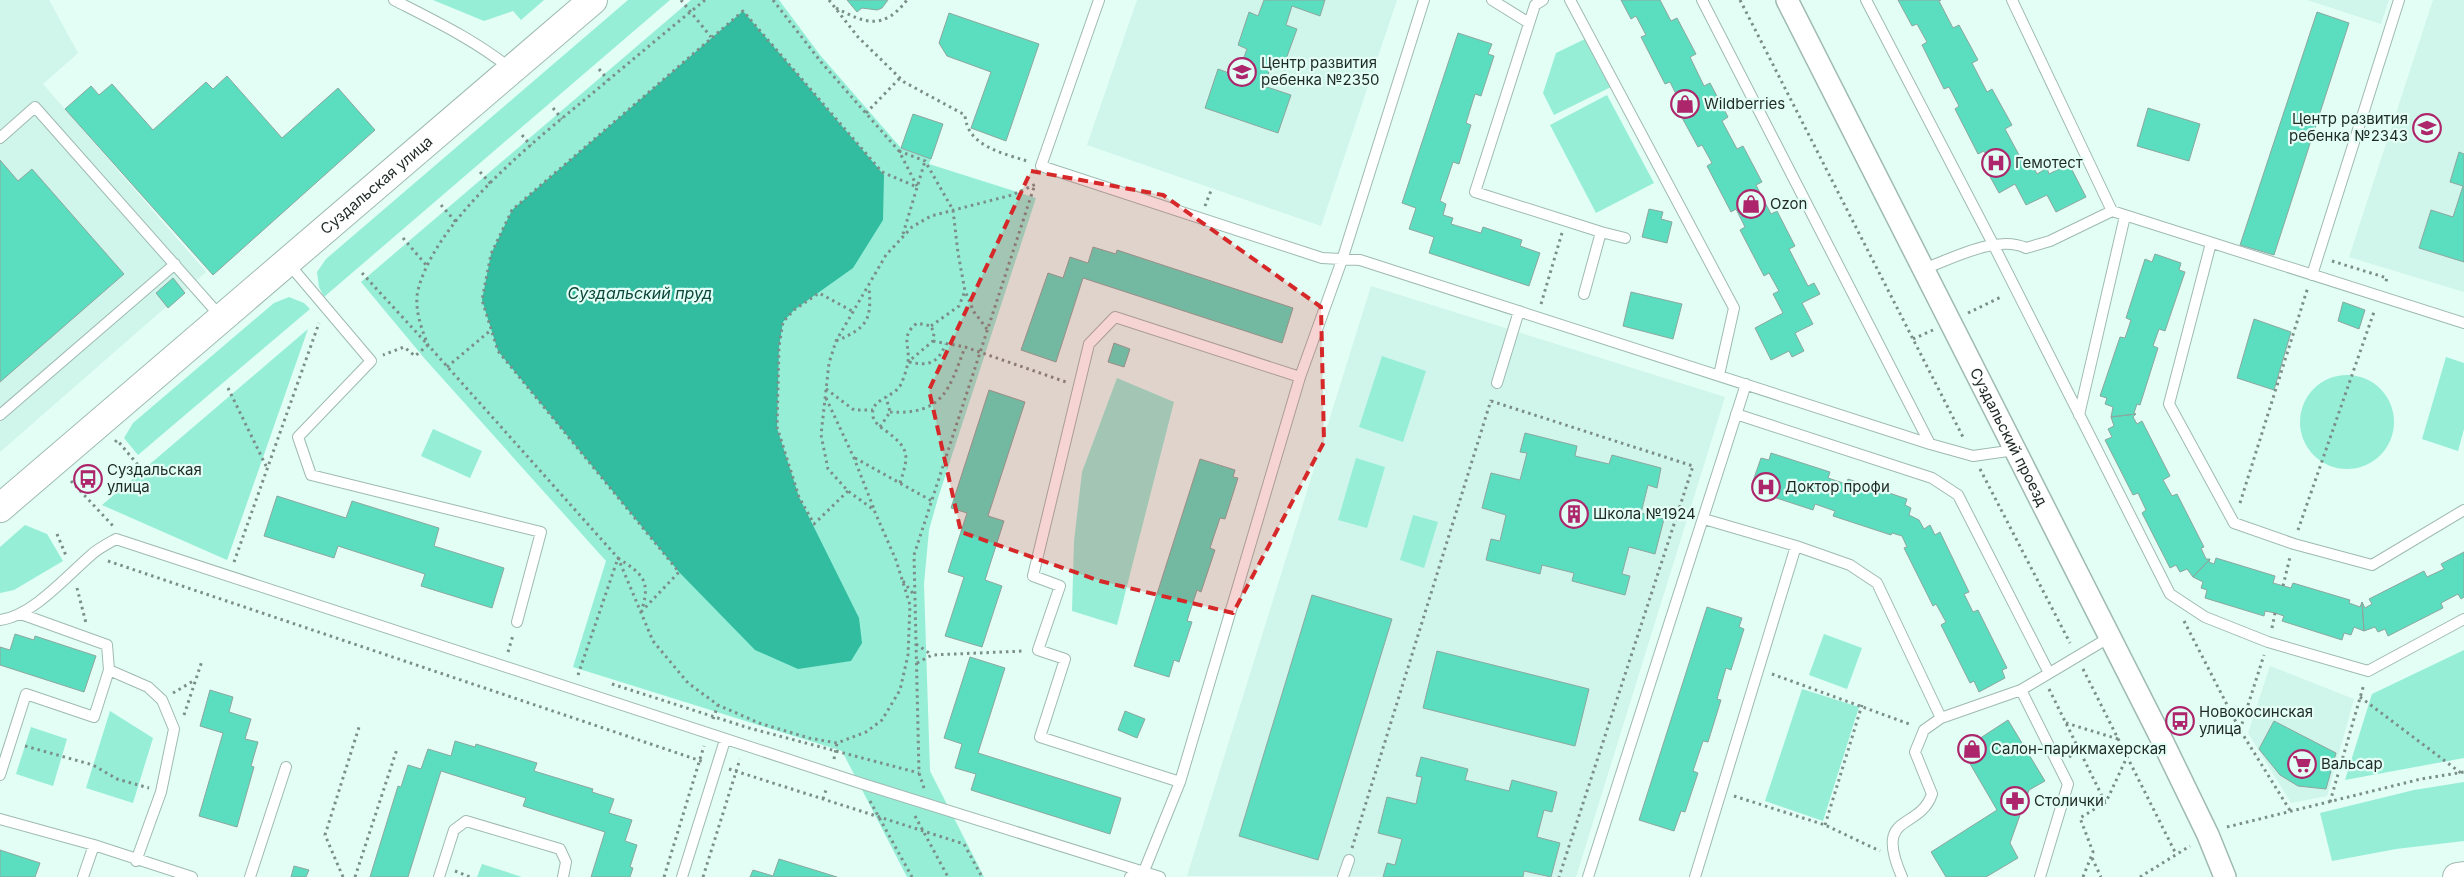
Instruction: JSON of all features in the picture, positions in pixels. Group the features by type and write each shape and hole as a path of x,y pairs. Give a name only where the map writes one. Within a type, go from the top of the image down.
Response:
{"street":[{"name":"Суздальская улица","path":"0,508 594,0"},
{"name":"Суздальский проезд","path":"1787,0 2110,637 2208,835 2225,877"},
{"path":"2457,877 2464,876"}],"lane":[{"path":"394,0 461,34 491,52 512,70"},
{"path":"1098,0 1041,166 1322,258 1360,260 1930,444 1973,456 2015,450"},
{"path":"1130,877 1144,871 1180,782 1300,377 1342,260 1424,0"},
{"path":"1492,0 1529,24"},
{"path":"1543,0 1535,5 1475,192 1625,238"},
{"path":"1570,0 1734,308 1719,375"},
{"path":"1702,0 1930,444"},
{"path":"1866,0 1993,244 2170,594 2205,617 2268,642 2368,671 2464,619"},
{"path":"2012,0 2112,211 2464,323"},
{"path":"2312,275 2398,0"},
{"path":"0,138 36,107 222,318"},
{"path":"1923,269 1993,244 2015,243 2026,248 2050,240 2112,211"},
{"path":"2078,415 2125,216"},
{"path":"1584,294 1601,232"},
{"path":"2211,242 2170,404 2234,523 2294,544 2372,565 2464,510"},
{"path":"287,262 371,360 298,437 311,475 541,532 517,622"},
{"path":"0,415 175,264"},
{"path":"1497,383 1519,311"},
{"path":"1180,782 1040,737 1065,659 1038,650 1060,586 1033,576 1089,344 1115,317 1300,377"},
{"path":"1588,877 1746,384"},
{"path":"1736,414 1932,478 1958,496 2046,674"},
{"path":"1704,519 1796,546 1850,565 1877,583 1941,718"},
{"path":"0,620 21,614 91,555 116,539 725,740 1160,877"},
{"path":"1695,877 1796,546"},
{"path":"0,775 26,694 94,717 108,670 107,645 21,614"},
{"path":"1900,876 1894,857 1892,840 1900,824 1928,806 1932,794 1915,752 1924,730 1941,718 2021,690 2110,637"},
{"path":"108,670 148,687 162,700 174,729 161,792 136,861"},
{"path":"2021,690 2068,784 2040,877"},
{"path":"682,877 725,740"},
{"path":"250,877 286,767"},
{"path":"0,819 191,877"},
{"path":"439,877 454,830 466,821 560,849 566,862 562,877"},
{"path":"84,877 94,846"},
{"path":"1343,877 1349,860"}],"path":[{"path":"681,0 711,37"},
{"path":"428,345 420,326 417,307 418,292 426,266 456,222 491,184 531,146 705,0"},
{"path":"773,0 821,62 899,151 917,187"},
{"path":"829,0 858,37 900,78 965,115 966,124 975,138 988,149 1018,158"},
{"path":"834,7 861,21 878,21 891,16 907,0"},
{"path":"1740,0 2176,854 2140,877"},
{"path":"641,612 679,572 498,351 491,330 482,300 491,254 512,210 743,11 882,172 917,187"},
{"path":"598,69 608,80"},
{"path":"866,113 900,78"},
{"path":"553,108 562,119"},
{"path":"522,135 531,146"},
{"path":"899,151 925,161 953,210 965,291 974,312 988,329"},
{"path":"903,237 925,161"},
{"path":"928,803 919,773 914,556 1041,166"},
{"path":"480,172 491,184"},
{"path":"874,510 848,491 828,469 821,436 829,363 836,341 886,255 912,228 931,216 1012,194 1036,184"},
{"path":"441,205 456,222"},
{"path":"1538,317 1565,221"},
{"path":"403,238 426,266"},
{"path":"2283,586 2294,544 2321,461 2387,278 2317,257"},
{"path":"362,273 618,558 641,574 645,584 646,595 641,612"},
{"path":"2234,523 2312,275"},
{"path":"836,341 852,334 866,323 871,310 869,287"},
{"path":"900,483 906,462 906,451 899,441 880,427 873,418 873,410 878,401 897,391 908,362 906,334 909,329 917,323 931,326 958,306 965,291"},
{"path":"848,491 814,524 799,498 789,468 777,428 777,410 779,347 783,322 794,310 819,293 852,311"},
{"path":"232,568 325,306"},
{"path":"908,362 933,341 934,333 931,326"},
{"path":"446,367 491,330"},
{"path":"933,341 965,347 1079,386"},
{"path":"908,362 932,363 941,356 946,344"},
{"path":"371,360 404,347 415,356 428,345"},
{"path":"890,412 919,411 947,393 965,347"},
{"path":"1349,860 1497,383"},
{"path":"228,388 267,469"},
{"path":"826,389 854,410 873,410"},
{"path":"618,558 653,641 688,683 718,705 752,720 808,738 837,742 866,732 882,720 900,690 907,662 910,606 896,560 826,396"},
{"path":"880,427 890,412 886,397"},
{"path":"1491,401 1693,466 1559,877"},
{"path":"110,446 117,440 138,465"},
{"path":"854,458 932,501"},
{"path":"64,487 77,475"},
{"path":"71,481 91,504 113,526 120,530"},
{"path":"91,555 736,772 878,815 964,844 982,877"},
{"path":"573,690 618,558"},
{"path":"902,579 915,597"},
{"path":"2170,594 2240,730 2290,812"},
{"path":"2240,730 2275,614"},
{"path":"916,644 932,655"},
{"path":"917,663 932,655 1038,650"},
{"path":"907,662 916,651"},
{"path":"174,729 180,725 202,660"},
{"path":"1758,670 1924,730"},
{"path":"2330,802 2368,671"},
{"path":"578,673 587,676"},
{"path":"2046,674 2066,723 2106,802"},
{"path":"162,700 196,679"},
{"path":"606,682 749,728 919,773"},
{"path":"2360,697 2462,772"},
{"path":"664,877 718,705"},
{"path":"1825,825 1862,706"},
{"path":"703,877 752,720"},
{"path":"2066,723 2118,739"},
{"path":"343,877 325,834 360,724"},
{"path":"10,742 93,765 117,780 161,792"},
{"path":"355,877 397,749"},
{"path":"2083,877 2093,852 2080,818 2106,802 2127,757"},
{"path":"2232,825 2421,779 2462,772"},
{"path":"860,783 912,877"},
{"path":"1721,791 1825,825 1894,857"},
{"path":"904,796 948,877"},
{"path":"2091,857 2101,877"}],"highlighted area":[{"path":"1031,171 1163,195 1321,307 1324,442 1233,613 1100,581 961,532 929,390"}],"shaded area":[{"path":"0,0 49,0 78,53 43,84 206,272 0,452"},
{"path":"433,0 544,0 521,20 513,11 484,21"},
{"path":"628,0 670,0 324,297 319,287 317,272 326,259"},
{"path":"691,0 779,0 820,55 901,148 931,159 929,164 1036,198 938,498 929,530 924,584 930,771 984,877 907,877 842,751 573,667 606,561 425,359 361,282"},
{"name":"Центр развития ребенка №2350","path":"1137,0 1397,0 1321,226 1087,145"},
{"path":"2307,0 2389,0 2381,24"},
{"name":"Центр развития ребенка №2343","path":"2433,0 2464,0 2464,292 2349,257"},
{"path":"1587,38 1611,87 1554,115 1543,93 1556,53"},
{"path":"1607,95 1654,183 1596,213 1550,125"},
{"path":"1371,286 1725,397 1576,877 1187,876"},
{"path":"289,297 304,303 310,309 138,455 124,438 133,423 274,303"},
{"path":"308,329 227,560 102,505"},
{"path":"1382,356 1426,371 1403,442 1359,427"},
{"path":"2446,357 2464,363 2464,429 2458,451 2422,439"},
{"path":"2347,375 2365,379 2380,389 2390,404 2394,422 2390,440 2380,455 2365,465 2347,469 2329,465 2314,455 2304,440 2300,422 2304,404 2314,389 2329,379"},
{"path":"1117,378 1174,402 1117,625 1072,611 1074,541 1082,472"},
{"path":"433,429 482,451 470,478 421,456"},
{"path":"1356,458 1385,467 1367,528 1338,520"},
{"path":"1413,515 1438,522 1424,568 1400,560"},
{"path":"25,525 47,534 63,561 14,590 0,593 0,547"},
{"path":"1824,634 1862,648 1847,689 1809,675"},
{"path":"2464,650 2464,758 2345,780 2372,694"},
{"path":"2270,666 2354,699 2327,796 2291,803 2248,733"},
{"path":"1802,689 1859,707 1823,821 1765,801"},
{"path":"110,711 153,738 133,803 86,788"},
{"path":"31,727 67,739 53,786 16,774"},
{"path":"2464,782 2464,841 2396,849 2332,861 2320,813 2414,790"},
{"path":"482,864 522,877 477,877"}],"water":[{"name":"Суздальский пруд","path":"743,11 884,175 883,220 853,268 794,310 783,322 779,347 777,428 799,497 859,618 862,643 851,661 798,669 755,650 679,572 498,351 482,300 491,254 512,210"}],"building":[{"path":"847,0 888,0 882,8 877,10 862,8 857,12"},
{"path":"1264,0 1325,0 1320,16 1292,6 1286,25 1297,29 1285,62 1274,58 1264,86 1291,95 1278,133 1205,108 1218,69 1237,76 1247,49 1238,45 1249,12 1258,16"},
{"path":"1621,0 1660,0 1671,21 1677,18 1696,54 1690,57 1704,86 1710,83 1728,117 1722,121 1737,149 1743,146 1762,182 1756,185 1771,214 1777,211 1795,246 1789,249 1808,286 1814,283 1820,294 1802,303 1813,324 1795,333 1804,351 1792,357 1789,351 1771,360 1755,328 1783,313 1773,294 1779,291 1769,273 1764,276 1740,230 1745,227 1736,209 1731,212 1707,166 1712,163 1702,145 1698,147 1674,103 1679,100 1670,82 1665,84 1641,37 1646,35 1636,16 1631,19"},
{"path":"1898,0 1941,0 1939,1 1953,28 1959,25 1978,60 1972,63 1987,92 1992,89 2012,125 2005,129 2025,166 2031,163 2037,174 2047,168 2049,174 2069,164 2086,197 2056,212 2047,195 2026,205 2015,184 1999,193 1988,173 1994,170 1984,151 1978,154 1955,109 1959,106 1949,87 1944,89 1922,45 1927,42 1917,24 1912,26"},
{"path":"2317,12 2349,23 2274,255 2240,245"},
{"path":"949,13 1039,44 1006,141 971,128 991,72 947,56 939,43"},
{"path":"1458,33 1492,44 1488,54 1494,56 1481,96 1475,94 1466,123 1471,125 1459,164 1453,162 1440,201 1446,204 1443,215 1453,218 1451,224 1481,233 1483,227 1522,240 1520,246 1540,253 1529,286 1429,253 1434,237 1409,229 1416,208 1402,203"},
{"path":"227,76 282,138 338,88 375,130 213,275 65,109 91,86 99,95 112,84 153,130 206,82 213,89"},
{"path":"2148,108 2200,124 2189,161 2137,146"},
{"path":"913,114 943,124 931,159 901,148"},
{"path":"2459,152 2464,154 2464,262 2419,248 2431,210 2453,217 2463,186 2450,182"},
{"path":"0,160 18,181 32,169 124,274 0,382"},
{"path":"1649,209 1663,212 1661,219 1672,222 1667,243 1642,237"},
{"path":"1093,247 1116,254 1117,250 1293,308 1282,343 1083,278 1056,362 1021,350 1048,273 1063,278 1070,257 1088,263"},
{"path":"2155,254 2181,263 2179,270 2185,272 2165,331 2159,329 2153,346 2158,348 2140,405 2137,404 2134,413 2136,414 2111,417 2113,407 2105,404 2107,398 2100,396 2120,337 2125,338 2131,320 2126,318 2145,259 2152,262"},
{"path":"173,278 185,293 168,308 156,293"},
{"path":"1631,292 1682,304 1673,339 1623,326"},
{"path":"2343,302 2365,310 2359,329 2338,321"},
{"path":"2254,319 2291,332 2274,390 2237,378"},
{"path":"1114,343 1130,349 1124,367 1108,362"},
{"path":"989,390 1025,402 988,516 1004,521 985,580 1002,586 982,647 945,636 964,577 948,572 967,513 951,508"},
{"path":"2136,414 2133,417 2137,424 2142,421 2170,476 2163,480 2172,496 2177,494 2204,547 2201,548 2206,559 2210,559 2193,577 2187,569 2180,572 2176,565 2170,568 2142,513 2146,510 2138,493 2133,495 2105,440 2112,437 2108,429 2114,426 2111,417"},
{"name":"Школа №1924","path":"1525,433 1577,446 1575,456 1609,464 1612,455 1661,468 1657,488 1648,485 1641,513 1664,519 1655,554 1629,547 1622,574 1630,576 1625,595 1572,581 1574,573 1542,565 1540,574 1486,560 1491,539 1500,541 1506,515 1482,508 1491,473 1520,480 1527,453 1520,452"},
{"path":"1771,453 1830,472 1828,478 1846,484 1848,479 1907,499 1905,505 1911,508 1909,515 1919,520 1924,529 1930,525 1935,535 1940,532 1969,592 1964,594 1973,612 1978,610 2007,668 2002,670 2005,678 1979,692 1974,681 1970,683 1941,625 1946,622 1936,604 1933,606 1904,548 1907,547 1902,536 1892,533 1891,535 1833,516 1835,511 1815,504 1813,510 1758,492 1759,486 1752,484 1761,458 1769,460"},
{"path":"1200,459 1235,470 1233,477 1238,478 1225,519 1220,518 1210,548 1215,550 1201,592 1197,590 1187,621 1192,622 1179,662 1174,660 1169,677 1134,666"},
{"path":"277,496 346,518 352,501 439,528 434,546 504,568 492,608 421,586 425,574 338,546 334,558 264,536"},
{"path":"2464,552 2464,597 2461,599 2458,594 2441,603 2443,608 2388,636 2385,629 2378,632 2375,627 2364,631 2362,602 2365,608 2372,604 2369,599 2424,571 2427,577 2444,569 2441,564"},
{"path":"2216,558 2275,576 2273,583 2291,588 2293,583 2350,600 2349,603 2360,607 2362,602 2364,631 2354,627 2351,635 2344,633 2342,640 2282,621 2284,616 2275,613 2265,611 2264,616 2205,598 2207,590 2201,588 2203,582 2193,577 2210,559 2209,562 2214,564"},
{"path":"1312,595 1392,619 1318,860 1239,836"},
{"path":"1707,607 1742,618 1739,627 1744,629 1731,670 1726,668 1717,699 1721,700 1708,742 1703,741 1693,771 1698,773 1685,812 1681,811 1674,831 1639,820"},
{"path":"15,634 34,640 35,636 96,656 84,692 0,665 0,647 10,650"},
{"path":"1437,651 1589,689 1575,746 1423,708"},
{"path":"970,657 1005,668 978,753 1121,798 1110,834 971,790 976,774 955,768 962,744 944,738"},
{"path":"210,690 233,697 229,712 251,719 245,739 258,742 251,766 254,767 237,827 199,816 223,733 200,726"},
{"path":"1125,711 1145,719 1137,738 1118,730"},
{"path":"2008,720 2045,781 2029,790 2010,843 2018,858 1986,877 1946,877 1931,852 1997,810 1962,750"},
{"name":"Вальсар","path":"2274,721 2336,753 2326,789 2298,786 2280,775 2259,749"},
{"path":"455,741 475,747 476,744 537,763 534,771 593,789 592,792 614,799 609,813 632,820 625,841 637,845 630,867 633,868 630,877 591,877 605,832 523,806 526,798 441,771 408,877 370,877 398,786 401,787 408,765 421,769 428,749 451,756"},
{"path":"1421,757 1468,769 1465,780 1509,791 1512,780 1557,792 1552,812 1544,810 1537,837 1560,843 1551,877 1524,871 1523,877 1383,877 1387,863 1395,865 1402,839 1378,833 1387,797 1416,804 1422,777 1416,776"},
{"path":"0,850 40,863 35,877 0,877"},
{"path":"779,859 837,877 750,877 753,870 773,876"},
{"path":"294,866 309,870 306,877 291,877"}],"place":[{"name":"Центр развития ребенка №2350","path":"1242,72"},
{"name":"Wildberries","path":"1685,104"},
{"name":"Центр развития ребенка №2343","path":"2427,128"},
{"name":"Гемотест","path":"1996,163"},
{"name":"Ozon","path":"1751,204"},
{"name":"Суздальская улица","path":"88,479"},
{"name":"Доктор профи","path":"1766,487"},
{"name":"Школа №1924","path":"1574,514"},
{"name":"Новокосинская улица","path":"2180,721"},
{"name":"Салон-парикмахерская","path":"1972,749"},
{"name":"Вальсар","path":"2302,764"},
{"name":"Столички","path":"2015,801"}]}
